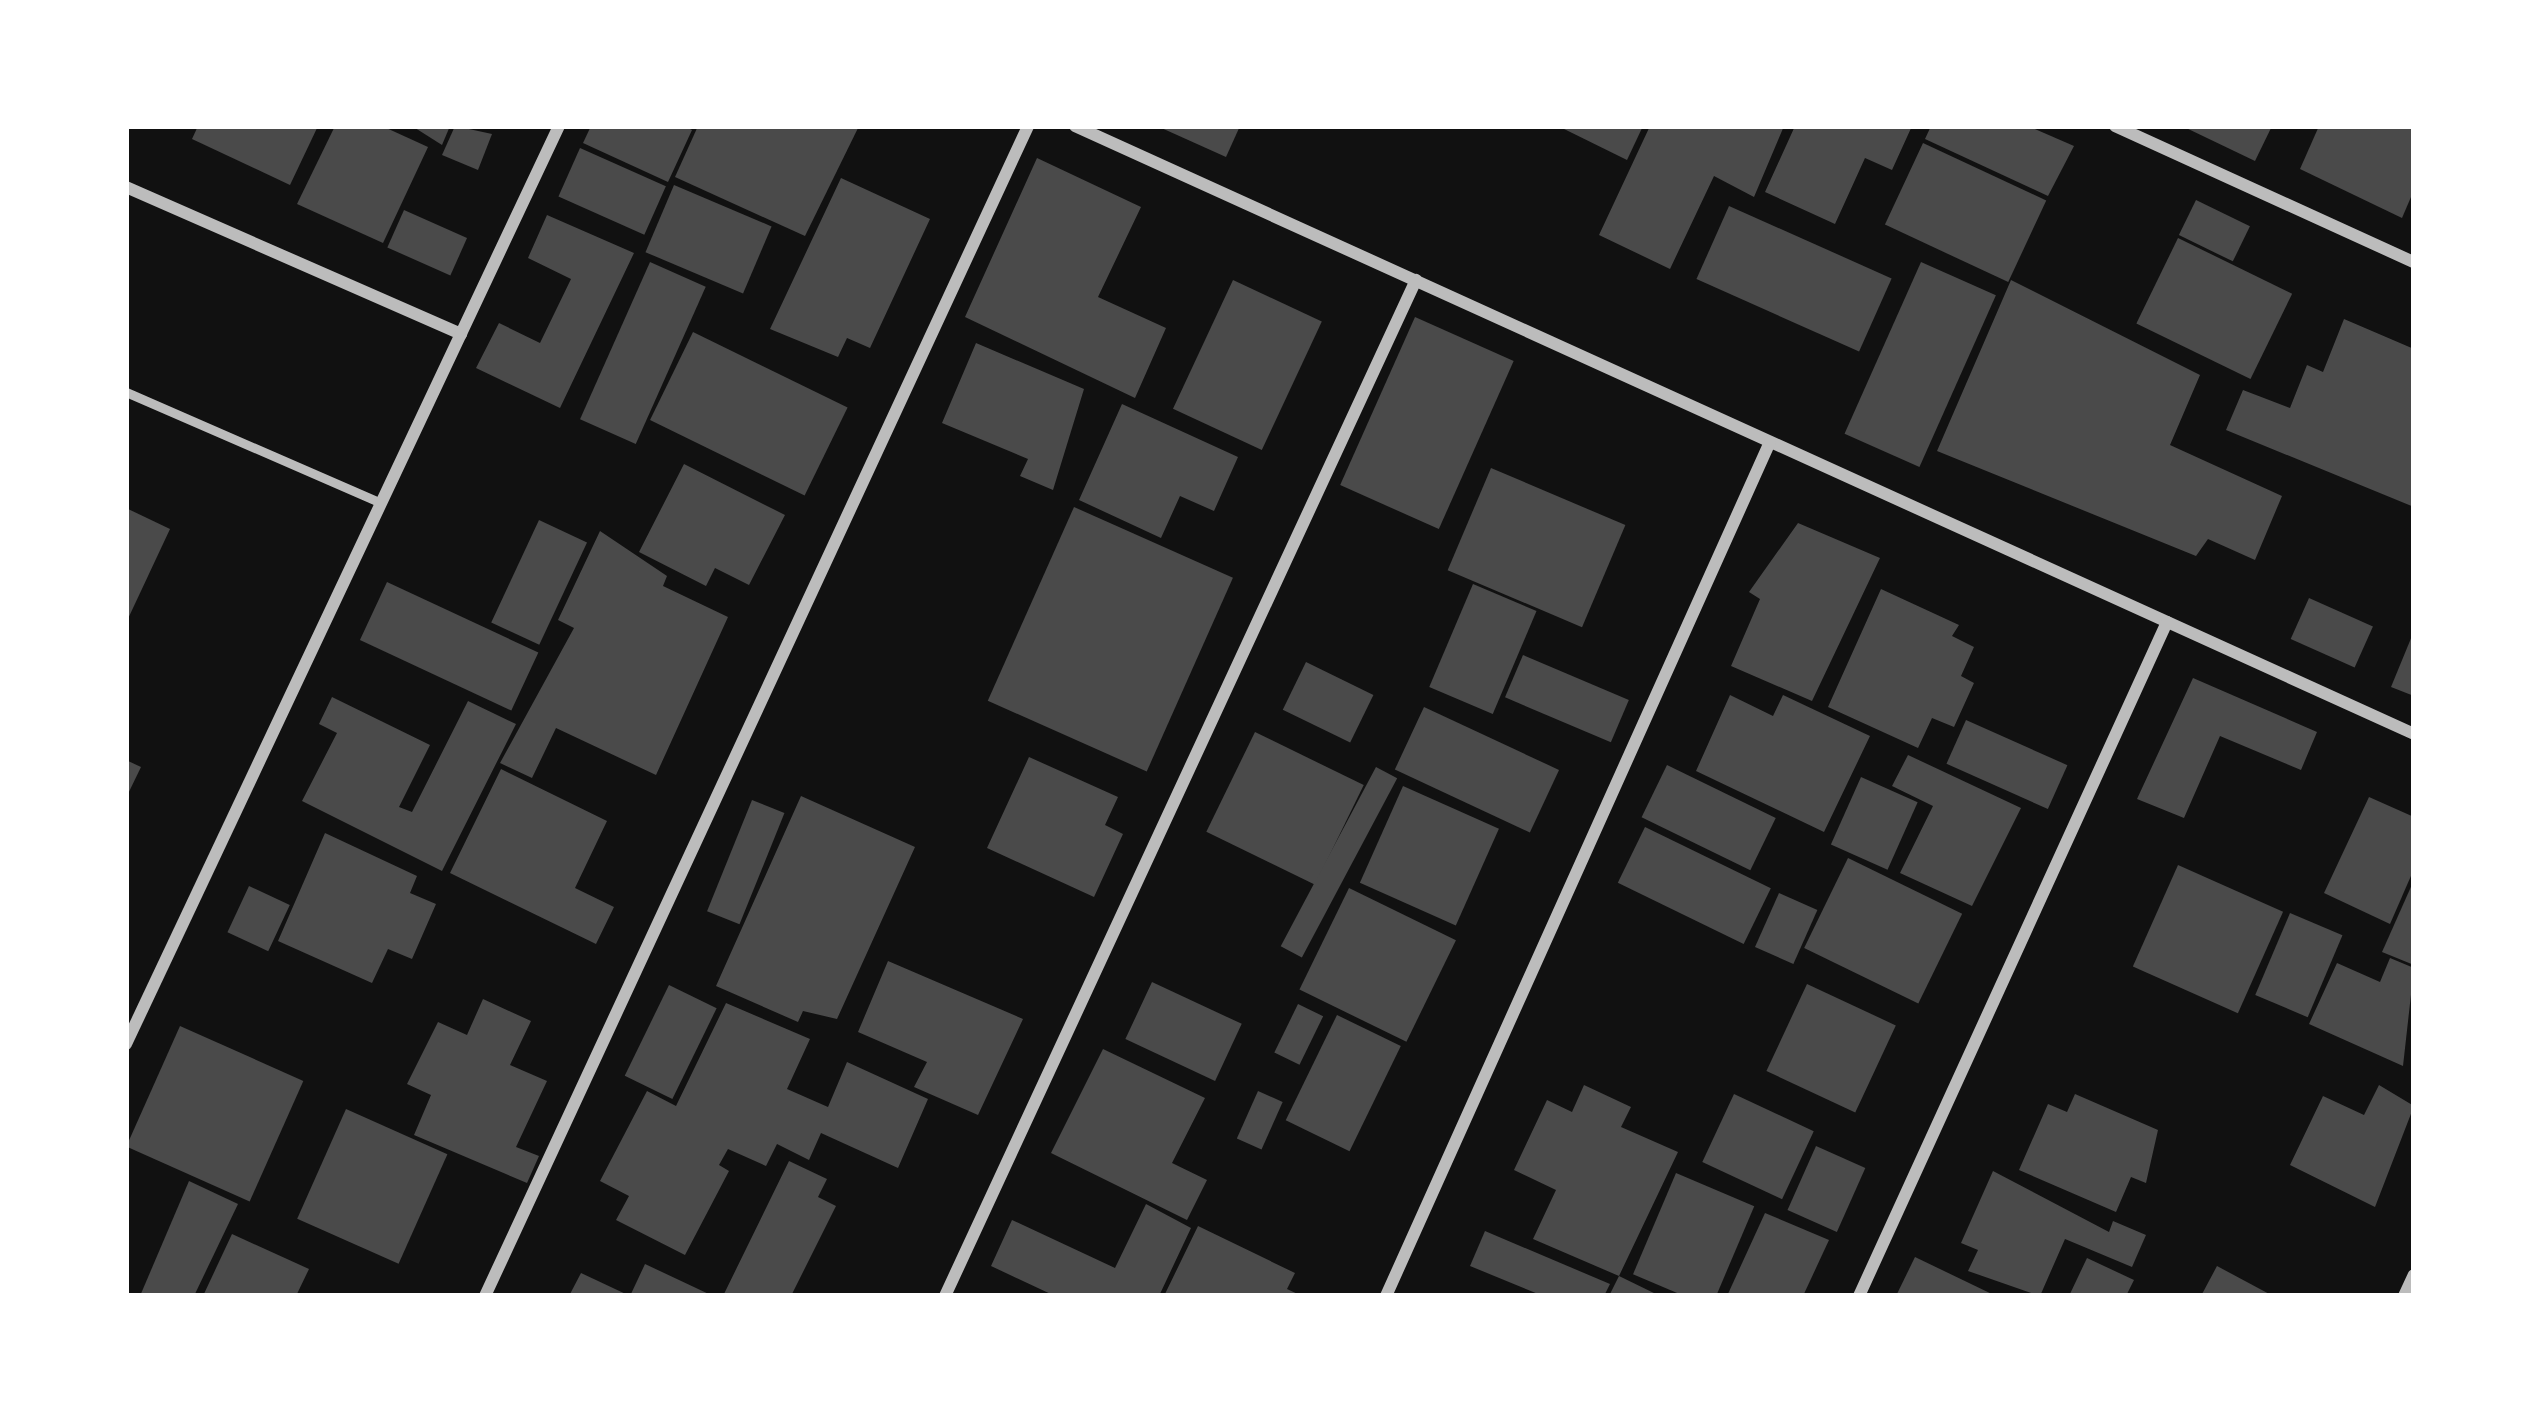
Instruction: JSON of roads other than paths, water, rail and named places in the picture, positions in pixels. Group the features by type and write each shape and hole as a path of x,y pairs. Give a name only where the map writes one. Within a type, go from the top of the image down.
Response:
{"street":[{"path":"126,1044 559,126"},
{"path":"484,1296 1028,126"},
{"path":"1075,126 2414,734"},
{"path":"2116,126 2414,262"},
{"path":"126,187 461,334"},
{"path":"945,1296 1416,280"},
{"path":"1386,1296 1770,442"},
{"path":"1858,1296 2167,622"},
{"path":"2404,1296 2414,1275"}],"lane":[{"path":"126,392 381,503"}]}
